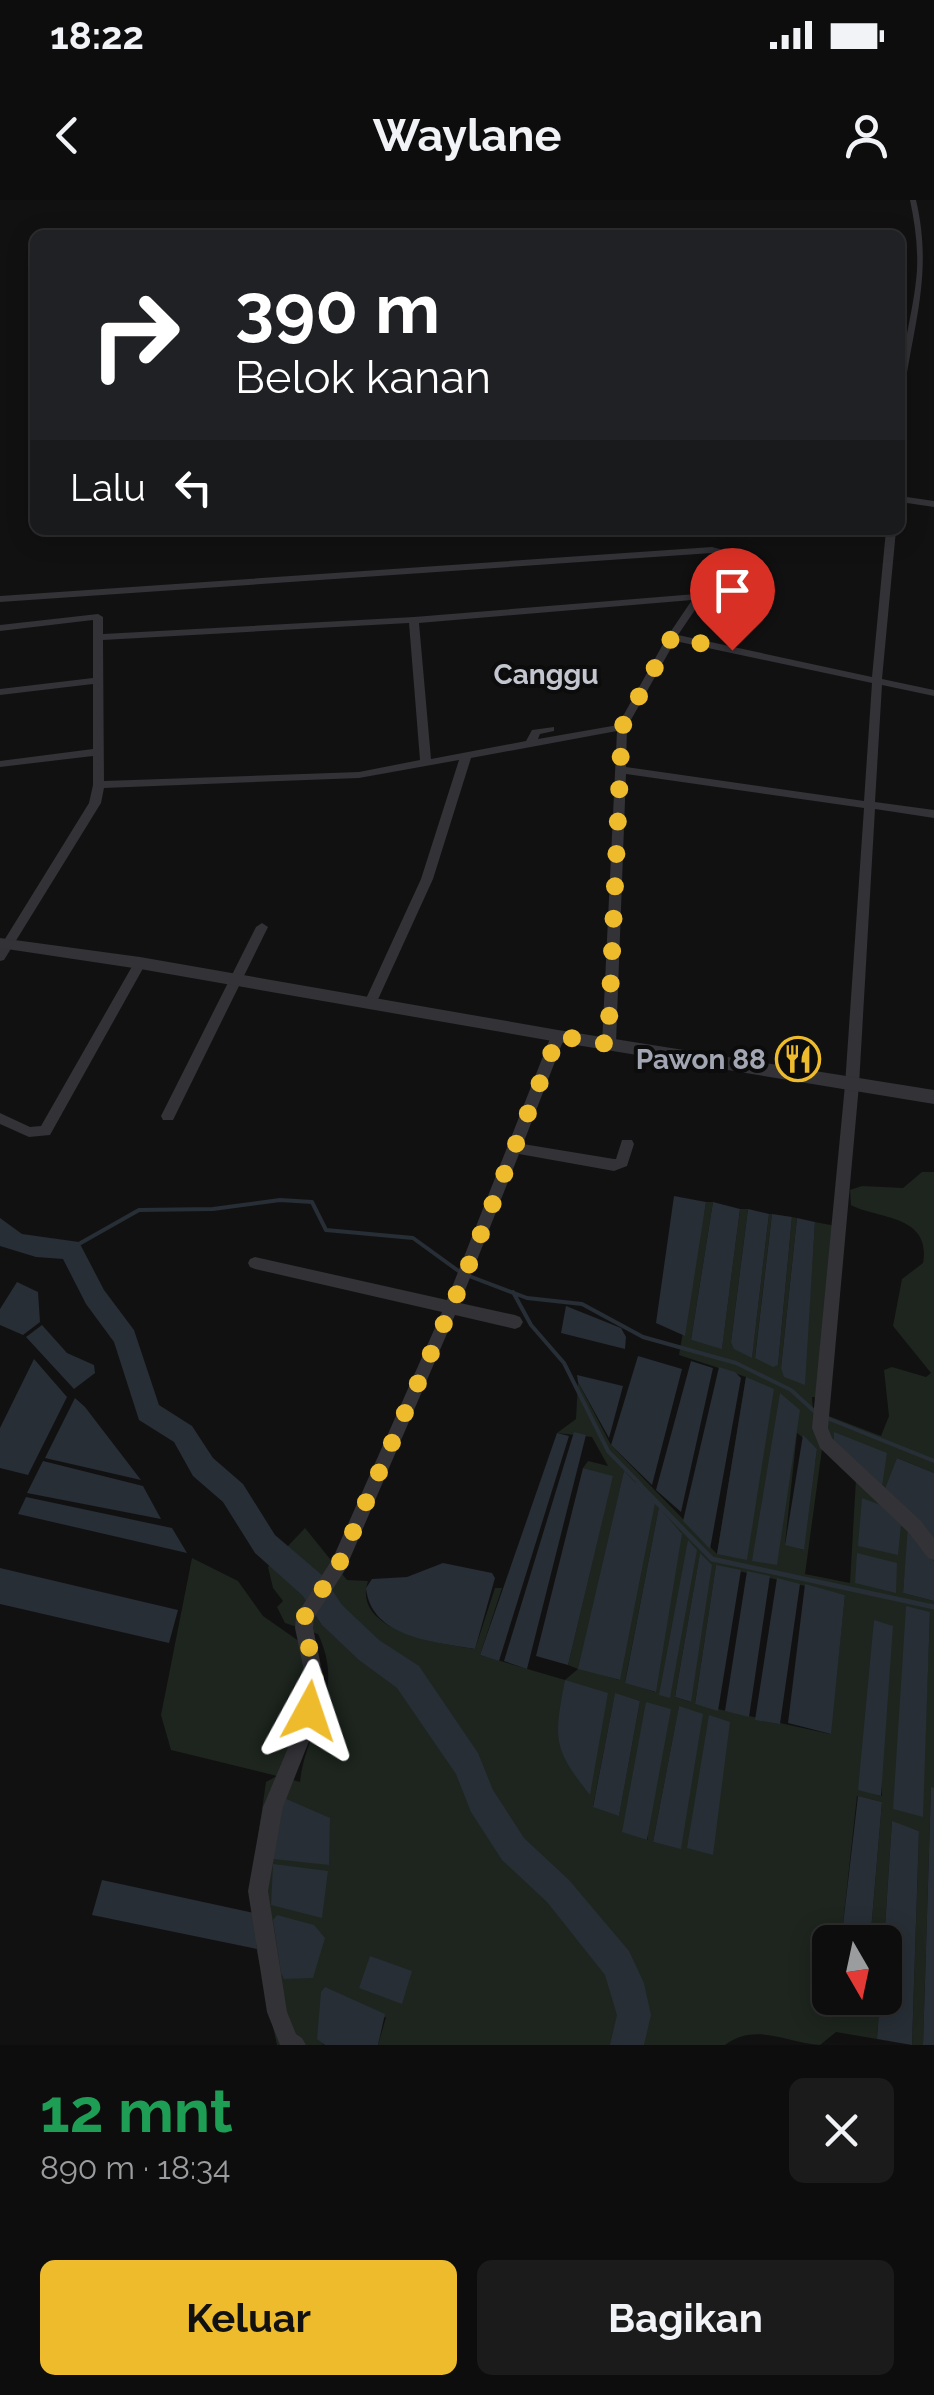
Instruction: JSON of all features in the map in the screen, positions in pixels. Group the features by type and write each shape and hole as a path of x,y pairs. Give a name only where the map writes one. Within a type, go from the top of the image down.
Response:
{"street":[{"path":"905,368 927,264 927,239 913,200"},
{"path":"905,500 934,504"},
{"path":"891,535 877,681 852,1084 820,1416 824,1440 915,1527 934,1552"},
{"path":"0,599 721,552 723,561 672,637 622,727 608,1044"},
{"path":"95,590 99,785 87,821 2,948 140,962 558,1036 934,1096"},
{"path":"98,637 414,620 698,597"},
{"path":"0,628 98,617"},
{"path":"414,620 426,764"},
{"path":"672,637 934,693"},
{"path":"0,692 97,681"},
{"path":"99,785 314,779 426,764 622,727"},
{"path":"530,744 534,733 550,729"},
{"path":"0,764 99,752"},
{"path":"370,1003 427,879 466,756"},
{"path":"622,770 934,814"},
{"path":"168,1116 262,927"},
{"path":"0,1118 30,1132 48,1128 140,962"},
{"path":"295,2045 289,2041 277,2012 258,1891 273,1807 302,1736 316,1685 304,1628 316,1599 339,1564 465,1276 558,1036"},
{"path":"517,1148 614,1165 622,1162 627,1144"},
{"path":"254,1263 516,1322"}],"shaded area":[{"path":"922,1172 934,1172 934,1473 897,1458 934,1540 934,1561 909,1529 903,1593 934,1601 934,1788 923,2045 912,2045 919,1831 892,1822 885,1925 871,1925 882,1802 857,1796 843,1925 812,1925 812,2015 879,2015 877,2039 836,2032 820,2045 760,2034 737,2038 725,2045 378,2045 386,2017 322,2044 325,2045 277,2045 257,1952 251,1886 266,1782 277,1776 171,1750 161,1715 192,1558 238,1581 263,1616 303,1644 310,1689 279,1776 300,1782 327,1693 326,1656 318,1634 285,1623 277,1607 283,1601 273,1588 268,1567 305,1528 347,1580 368,1581 366,1598 373,1612 386,1624 422,1639 475,1649 495,1588 502,1588 480,1655 565,1680 578,1669 568,1665 612,1477 583,1468 588,1461 608,1466 592,1437 557,1433 576,1419 578,1382 611,1445 717,1554 746,1377 679,1355 706,1202 713,1202 691,1340 722,1348 740,1209 748,1209 731,1342 752,1357 772,1214 755,1357 778,1365 792,1217 797,1218 781,1368 804,1384 815,1222 841,1227 825,1398 812,1397 813,1410 881,1436 889,1416 884,1370 892,1367 926,1377 931,1373 893,1326 902,1279 923,1263 924,1247 911,1227 851,1205 850,1190 862,1186 903,1188","holes":["797,1433 817,1449 803,1550 785,1544","822,1449 856,1479 850,1583 805,1574","624,1472 619,1680 579,1668","659,1508 655,1692 625,1682","700,1554 690,1702 675,1697","716,1566 845,1595 830,1734 695,1704","906,1607 930,1613 922,1816","875,1620 882,1796 859,1789","615,1694 640,1701 619,1815 593,1806","647,1702 648,1839 623,1831","679,1707 680,1848 653,1842","710,1715 713,1854 688,1847"]},
{"path":"674,1196 706,1202 685,1336 656,1323"},
{"path":"713,1202 740,1209 722,1349 691,1340"},
{"path":"748,1209 769,1214 752,1358 734,1349 731,1342"},
{"path":"772,1214 792,1217 778,1365 773,1367 755,1358"},
{"path":"797,1218 815,1222 805,1385 784,1377 781,1368"},
{"path":"17,1282 38,1292 40,1322 23,1335 0,1325 0,1309"},
{"path":"566,1306 621,1328 626,1337 625,1349 561,1333"},
{"path":"42,1325 67,1353 94,1365 95,1373 74,1389 26,1337"},
{"path":"638,1356 682,1369 652,1485 611,1445"},
{"path":"34,1359 67,1397 28,1475 0,1468 0,1428"},
{"path":"691,1361 713,1368 681,1512 656,1490"},
{"path":"719,1367 741,1378 710,1549 683,1521"},
{"path":"577,1375 623,1386 609,1438 578,1382"},
{"path":"746,1377 774,1389 747,1560 717,1554"},
{"path":"780,1393 800,1410 777,1565 752,1561"},
{"path":"75,1398 85,1407 141,1480 45,1458"},
{"path":"574,1432 586,1435 527,1669 504,1661"},
{"path":"834,1432 887,1453 882,1486 834,1442"},
{"path":"557,1433 569,1436 499,1661 480,1655"},
{"path":"803,1435 817,1449 804,1550 785,1545"},
{"path":"897,1458 934,1473 934,1540 885,1489"},
{"path":"43,1461 143,1486 161,1519 27,1493"},
{"path":"583,1468 613,1476 568,1665 536,1656"},
{"path":"624,1471 655,1503 620,1680 578,1669"},
{"path":"26,1497 172,1528 187,1553 18,1514"},
{"path":"862,1498 883,1506 901,1525 898,1555 858,1546"},
{"path":"659,1507 682,1534 656,1692 625,1683"},
{"path":"908,1527 934,1561 934,1601 903,1593"},
{"path":"688,1540 697,1550 670,1698 659,1695"},
{"path":"700,1553 712,1565 691,1702 675,1697"},
{"path":"857,1553 897,1563 896,1593 855,1583"},
{"path":"443,1563 492,1573 495,1578 475,1649 407,1635 380,1618 370,1605 366,1588 372,1579 407,1577"},
{"path":"716,1565 741,1570 718,1711 695,1704"},
{"path":"0,1568 178,1610 169,1643 0,1604"},
{"path":"747,1571 770,1576 749,1717 725,1711"},
{"path":"777,1578 800,1584 780,1724 755,1720"},
{"path":"805,1584 845,1595 831,1734 788,1723"},
{"path":"906,1606 930,1612 923,1817 893,1809"},
{"path":"874,1620 893,1626 881,1796 858,1790"},
{"path":"565,1680 608,1693 590,1795 559,1742"},
{"path":"615,1693 640,1701 619,1816 593,1807"},
{"path":"646,1702 671,1709 647,1840 622,1832"},
{"path":"679,1706 703,1714 681,1849 653,1842"},
{"path":"709,1715 730,1722 713,1855 687,1848"},
{"path":"931,1787 934,2045 923,2045"},
{"path":"858,1796 882,1802 871,1925 843,1925"},
{"path":"284,1798 330,1818 329,1865 273,1859"},
{"path":"892,1821 919,1831 912,2045 877,2039 879,2015 902,2015 902,1925 885,1925"},
{"path":"273,1864 328,1871 322,1918 271,1905"},
{"path":"102,1880 254,1913 257,1949 92,1915"},
{"path":"277,1915 314,1925 325,1938 313,1978 284,1979 273,1920"},
{"path":"370,1956 412,1971 402,2004 359,1988"},
{"path":"325,1987 385,2014 378,2045 325,2045 317,2039 321,1992"}],"waterway":[{"path":"70,1249 139,1210 213,1209 280,1200 312,1202 326,1230 413,1238 460,1272"},
{"path":"0,1228 2,1236 19,1243 70,1249 95,1297 125,1338 148,1412 183,1434 203,1467 233,1493 265,1544 313,1586 332,1615 369,1650 408,1677 467,1764 482,1801 513,1849 558,1891 617,1963 627,1983 634,2015 627,2045"},
{"path":"469,1276 513,1293"},
{"path":"513,1293 582,1304 643,1337 736,1363 791,1390 814,1411"},
{"path":"513,1293 531,1325 564,1363 608,1451 641,1485"},
{"path":"827,1418 934,1461"},
{"path":"638,1483 712,1559 934,1607"}],"place":[{"name":"Pawon 88","path":"798,1059"}],"district":[{"name":"Canggu","path":"546,674"}],"route":[{"path":"309,1711 316,1674 308,1650 305,1616 339,1564 463,1280 558,1036 608,1044 622,727 672,637 732,650"}]}
